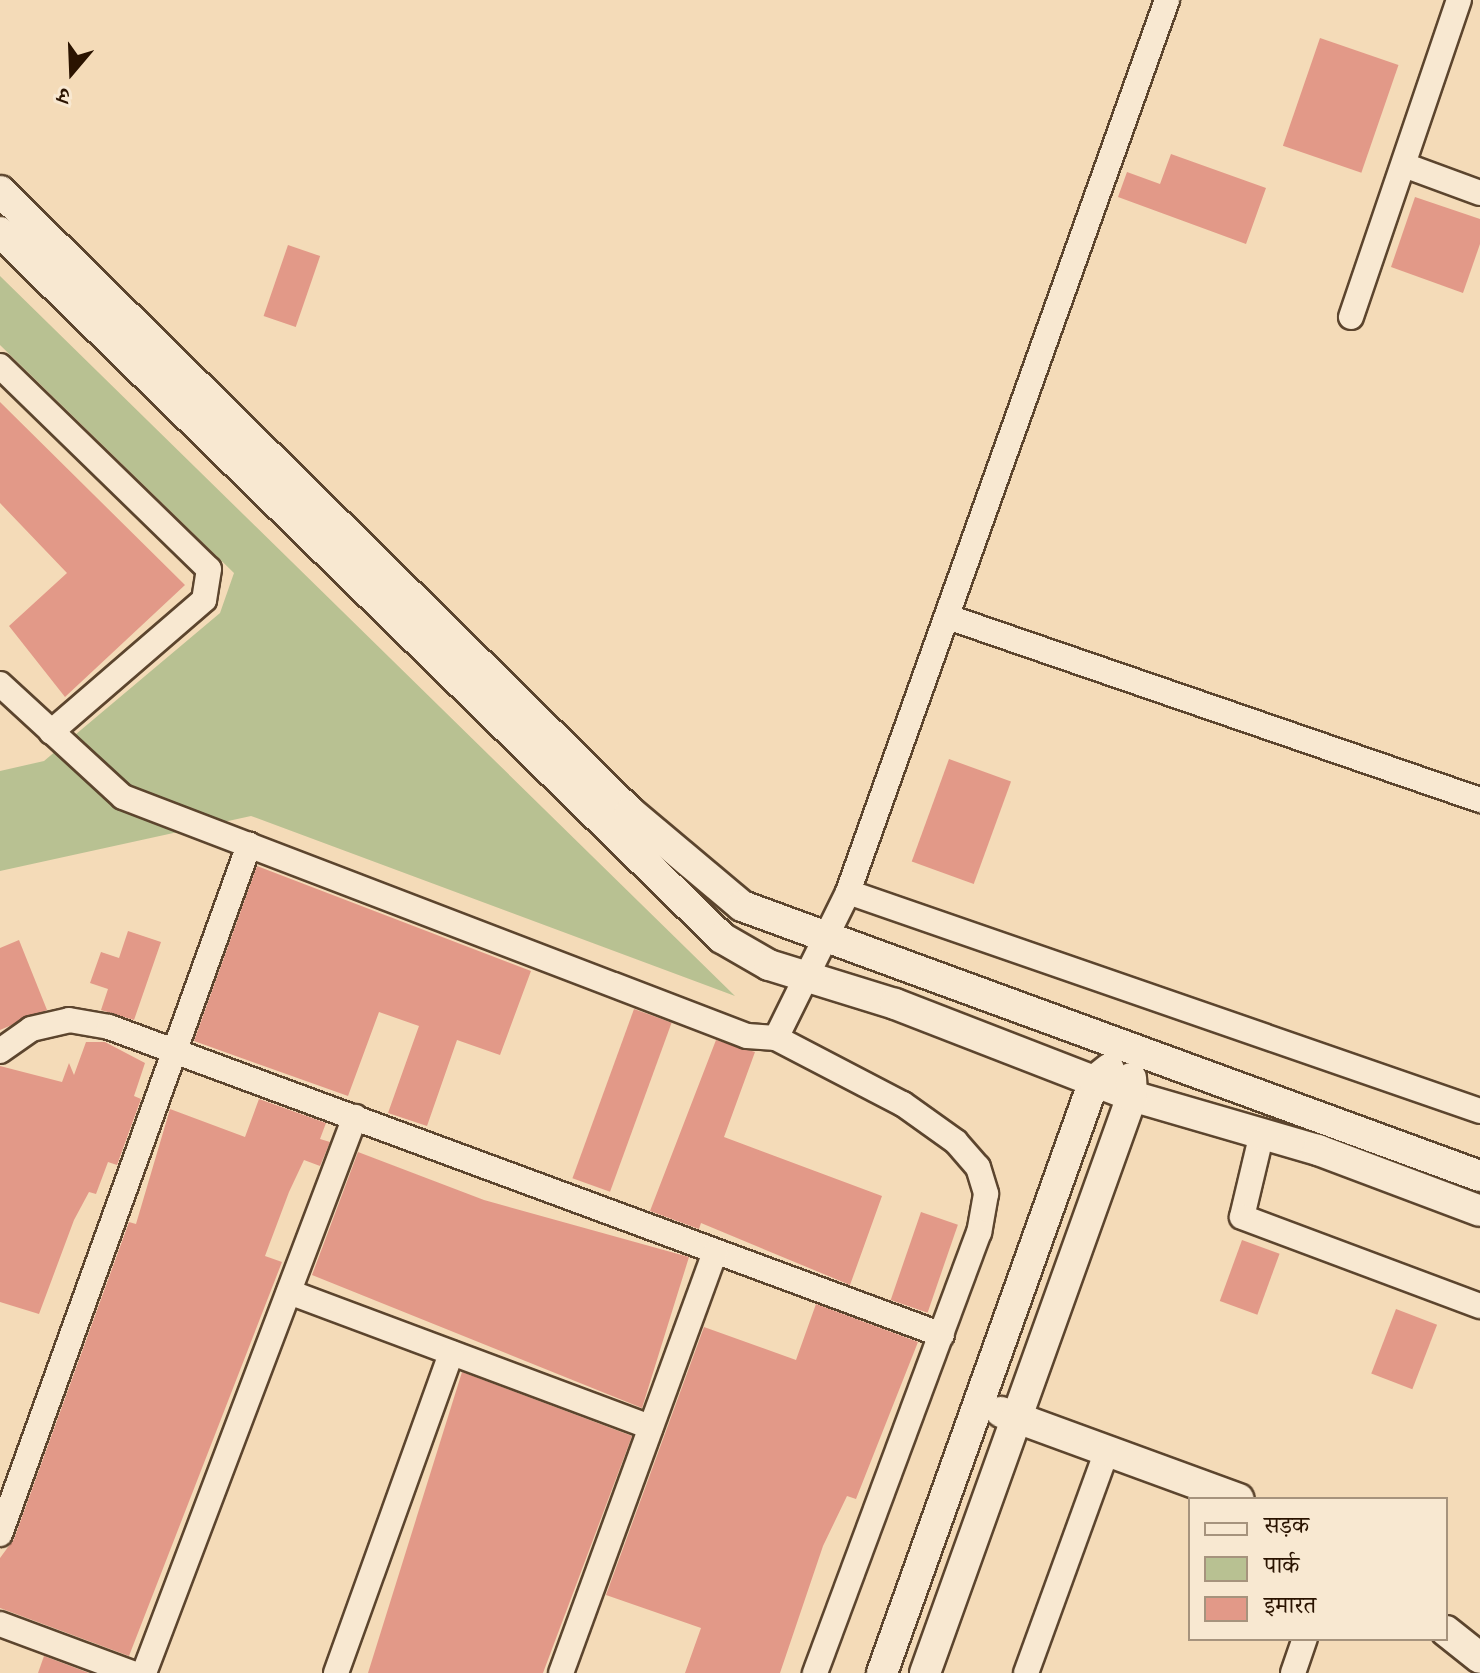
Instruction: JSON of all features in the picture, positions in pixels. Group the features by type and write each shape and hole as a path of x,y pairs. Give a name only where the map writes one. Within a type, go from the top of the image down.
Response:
{"street":[{"path":"776,1038 809,977 823,940 848,892 1167,0"},
{"path":"1351,317 1459,0"},
{"path":"1404,165 1480,193"},
{"path":"0,191 630,812 742,906 823,940 1129,1053 1480,1176"},
{"path":"0,232 680,902 722,938 809,977 1132,1096 1262,1133 1480,1211"},
{"path":"0,366 209,569 204,600 59,739"},
{"path":"948,617 1480,800"},
{"path":"0,684 123,797 747,1036 776,1038 903,1104 978,1167 986,1194 979,1232 815,1673"},
{"path":"0,1534 249,845"},
{"path":"848,892 1480,1111"},
{"path":"0,1051 31,1029 69,1020 175,1052 942,1335"},
{"path":"882,1673 1094,1081 1129,1053"},
{"path":"925,1673 1132,1096 1129,1053"},
{"path":"144,1673 355,1117"},
{"path":"1262,1133 1239,1207 1242,1217 1480,1306"},
{"path":"561,1673 715,1253"},
{"path":"289,1292 651,1427"},
{"path":"336,1673 451,1353"},
{"path":"978,1404 1234,1497"},
{"path":"1026,1673 1107,1450"},
{"path":"0,1624 132,1673"},
{"path":"1448,1633 1480,1658"},
{"path":"1293,1673 1304,1641"}],"green space":[{"path":"0,276 735,996 251,816 0,871 0,771 44,761 220,613 234,573 0,345"}],"building":[{"path":"1320,38 1398,65 1361,173 1283,146"},
{"path":"1171,154 1266,188 1246,244 1118,197 1127,172 1160,184"},
{"path":"1415,197 1480,219 1480,244 1463,293 1391,267"},
{"path":"288,245 320,256 296,327 264,316"},
{"path":"0,402 185,585 65,697 9,626 67,573 0,503"},
{"path":"949,759 1011,782 974,884 912,861"},
{"path":"257,866 531,971 500,1055 457,1040 427,1126 388,1113 419,1026 379,1012 348,1096 194,1041"},
{"path":"128,931 161,942 134,1020 101,1010 108,989 90,983 101,952 119,958"},
{"path":"19,940 47,1010 0,1030 0,948"},
{"path":"634,1009 672,1023 610,1192 572,1178"},
{"path":"716,1040 755,1052 724,1137 882,1196 850,1285 701,1223 699,1229 650,1211"},
{"path":"86,1042 105,1042 145,1063 134,1096 141,1099 117,1165 108,1162 96,1194 89,1192 74,1220 39,1314 0,1302 0,1066 62,1082 69,1063 74,1075"},
{"path":"259,1099 326,1123 320,1139 330,1142 320,1166 304,1160 289,1192 265,1256 282,1262 129,1656 0,1608 0,1558 14,1539 129,1222 136,1224 170,1109 245,1137"},
{"path":"358,1152 484,1200 689,1257 642,1408 312,1275"},
{"path":"921,1212 958,1225 928,1313 891,1300"},
{"path":"1242,1240 1280,1254 1257,1315 1220,1301"},
{"path":"816,1304 918,1342 856,1499 847,1496 823,1546 780,1673 685,1673 701,1628 606,1595 704,1327 796,1360"},
{"path":"1396,1309 1437,1325 1412,1389 1371,1373"},
{"path":"462,1372 632,1436 543,1673 368,1673"},
{"path":"44,1656 89,1673 38,1673"}]}
